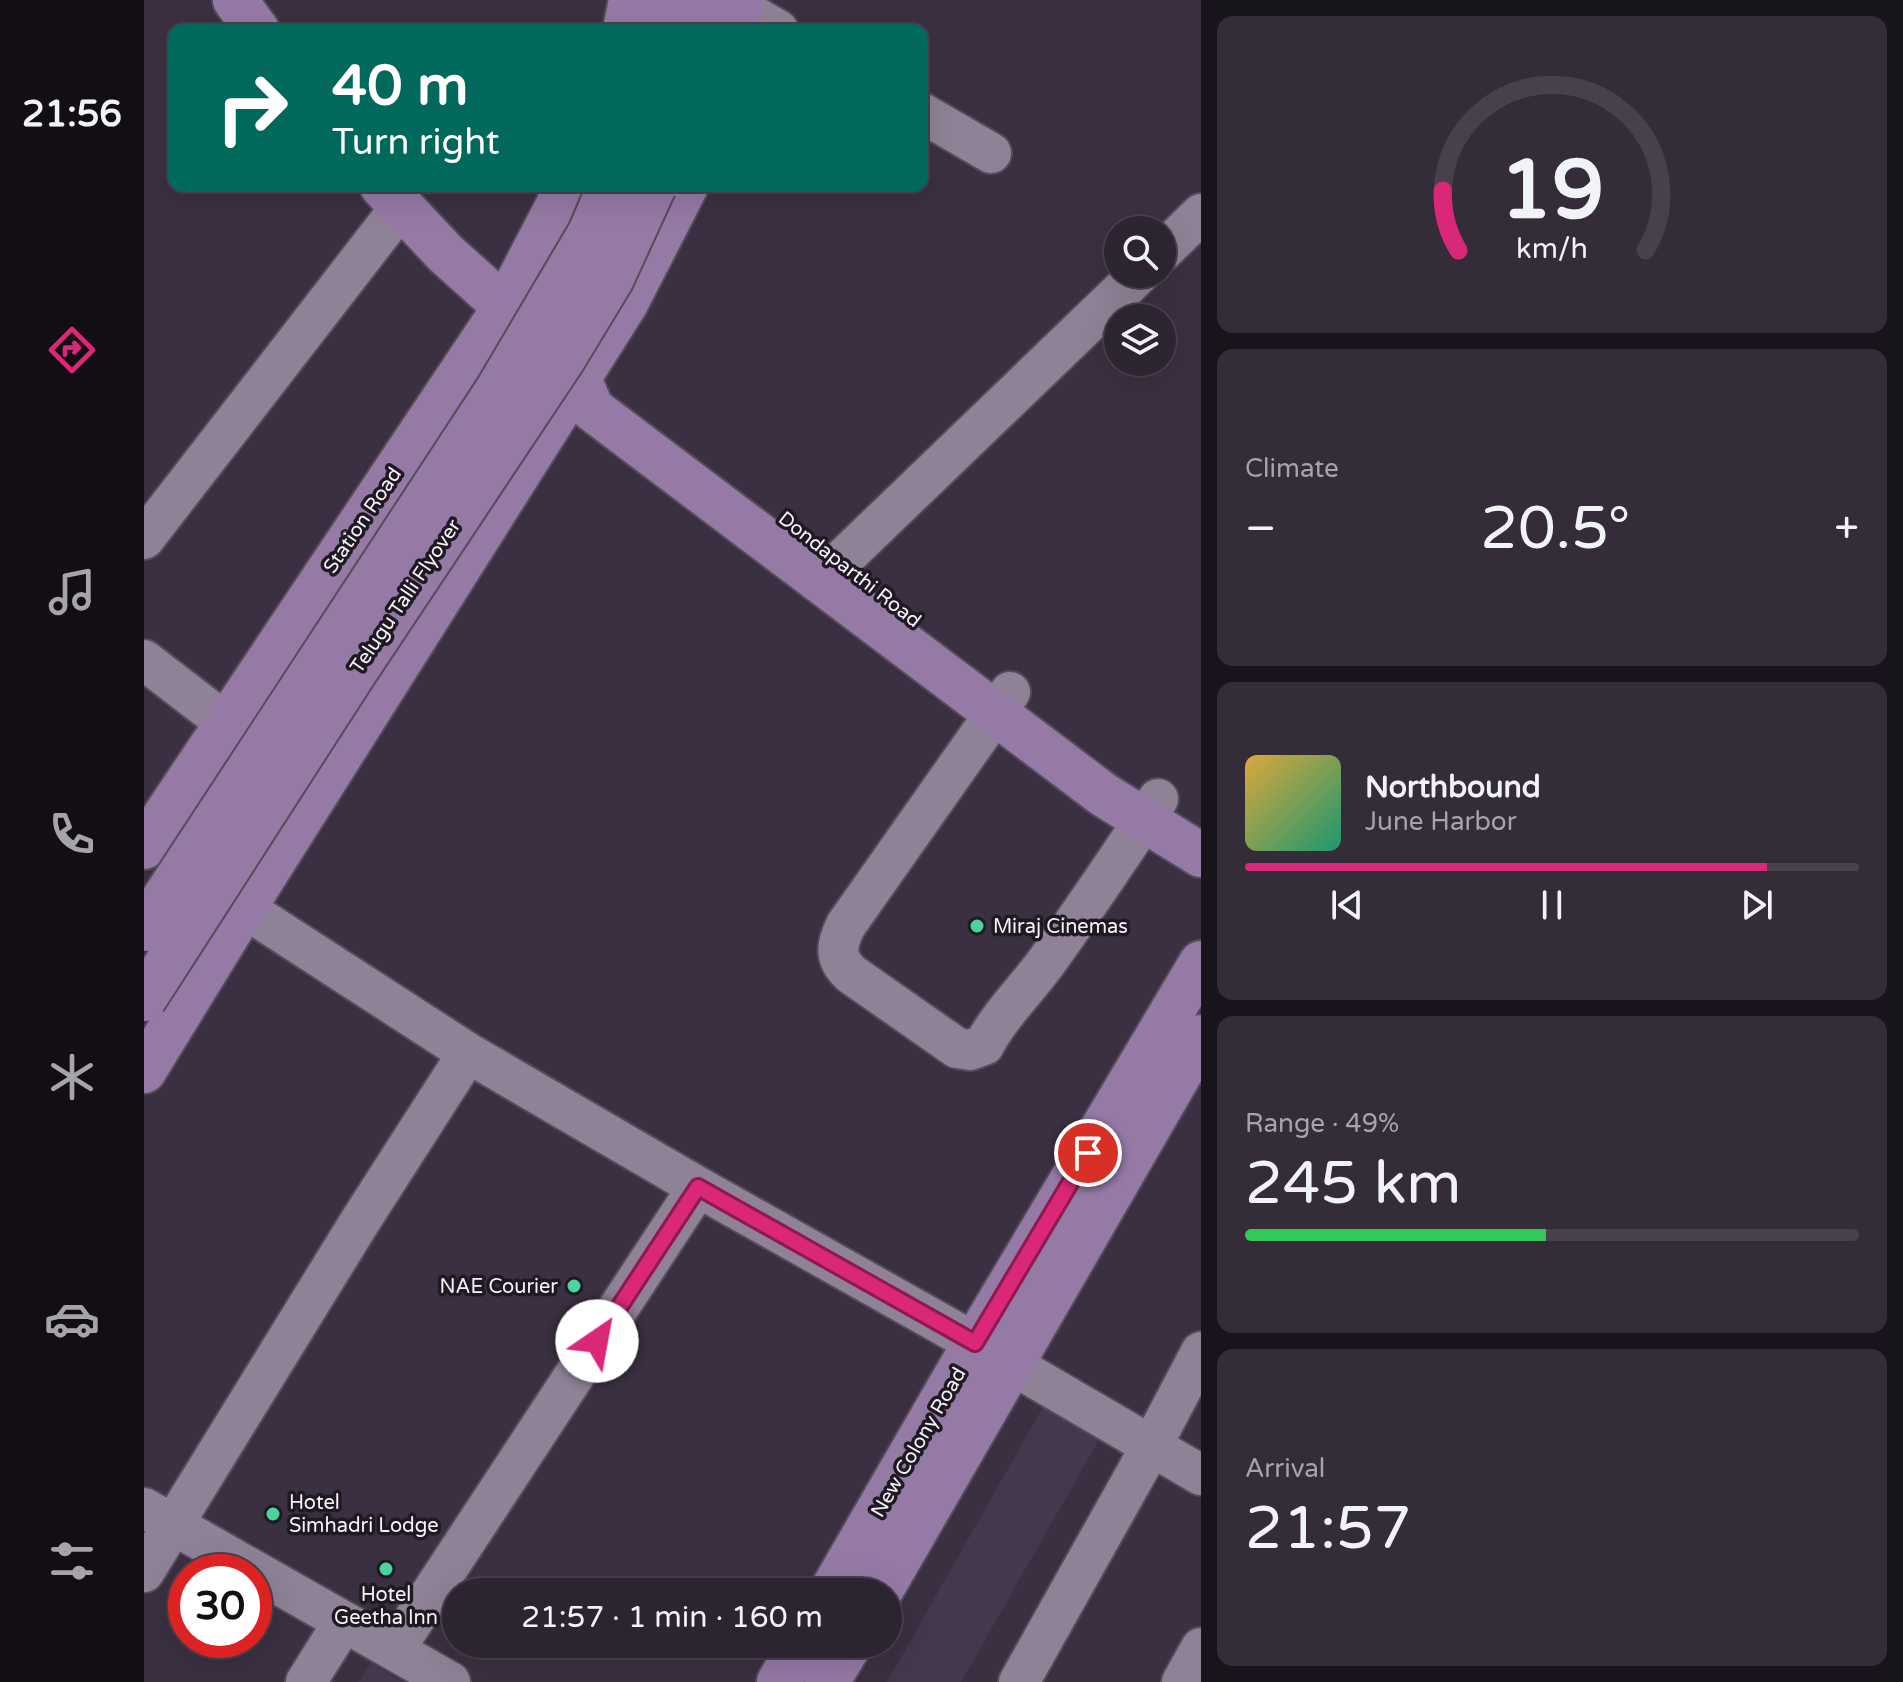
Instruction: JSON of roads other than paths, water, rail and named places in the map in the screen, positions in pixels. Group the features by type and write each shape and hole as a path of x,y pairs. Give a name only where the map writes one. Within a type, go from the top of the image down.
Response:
{"main road":[{"path":"235,0 253,24"},
{"path":"626,24 631,0"},
{"path":"662,24 666,0"},
{"path":"710,24 731,9"},
{"name":"Station Road","path":"144,847 505,307 565,192"},
{"name":"Telugu Talli Flyover","path":"144,929 498,389 590,233 607,192"},
{"name":"Telugu Talli Flyover","path":"144,999 361,663 563,359 612,278 651,192"},
{"path":"144,1071 626,303 683,192"},
{"path":"391,197 446,254 505,307"},
{"name":"Dondaparthi Road","path":"579,379 603,385 831,571 1003,703 1151,809 1201,825"},
{"path":"1151,809 1201,855"},
{"name":"New Colony Road","path":"839,1578 1201,963"},
{"path":"888,1578 1201,1037"},
{"path":"779,1682 793,1658"},
{"path":"827,1682 842,1658"}],"street":[{"path":"731,9 765,24"},
{"path":"928,116 991,153"},
{"path":"144,539 391,197"},
{"path":"1176,238 1201,214"},
{"path":"831,571 1124,288"},
{"name":"Dondaparthi Road","path":"505,307 579,379"},
{"path":"144,660 226,723"},
{"path":"1003,703 846,925 838,948 841,965 851,974 957,1048 970,1050 984,1045 996,1023 1015,1004 1050,958 1151,809"},
{"path":"244,908 468,1053 1201,1475"},
{"path":"144,1572 159,1516 351,1236 468,1053"},
{"path":"394,1650 698,1187"},
{"path":"1019,1682 1201,1352"},
{"path":"159,1516 450,1682"},
{"path":"306,1682 343,1623"},
{"path":"1182,1682 1201,1648"}],"place":[{"name":"Miraj Cinemas","path":"977,926"},
{"name":"NAE Courier","path":"574,1286"},
{"name":"Hotel Simhadri Lodge","path":"273,1514"},
{"name":"Hotel Geetha Inn","path":"386,1569"}]}
